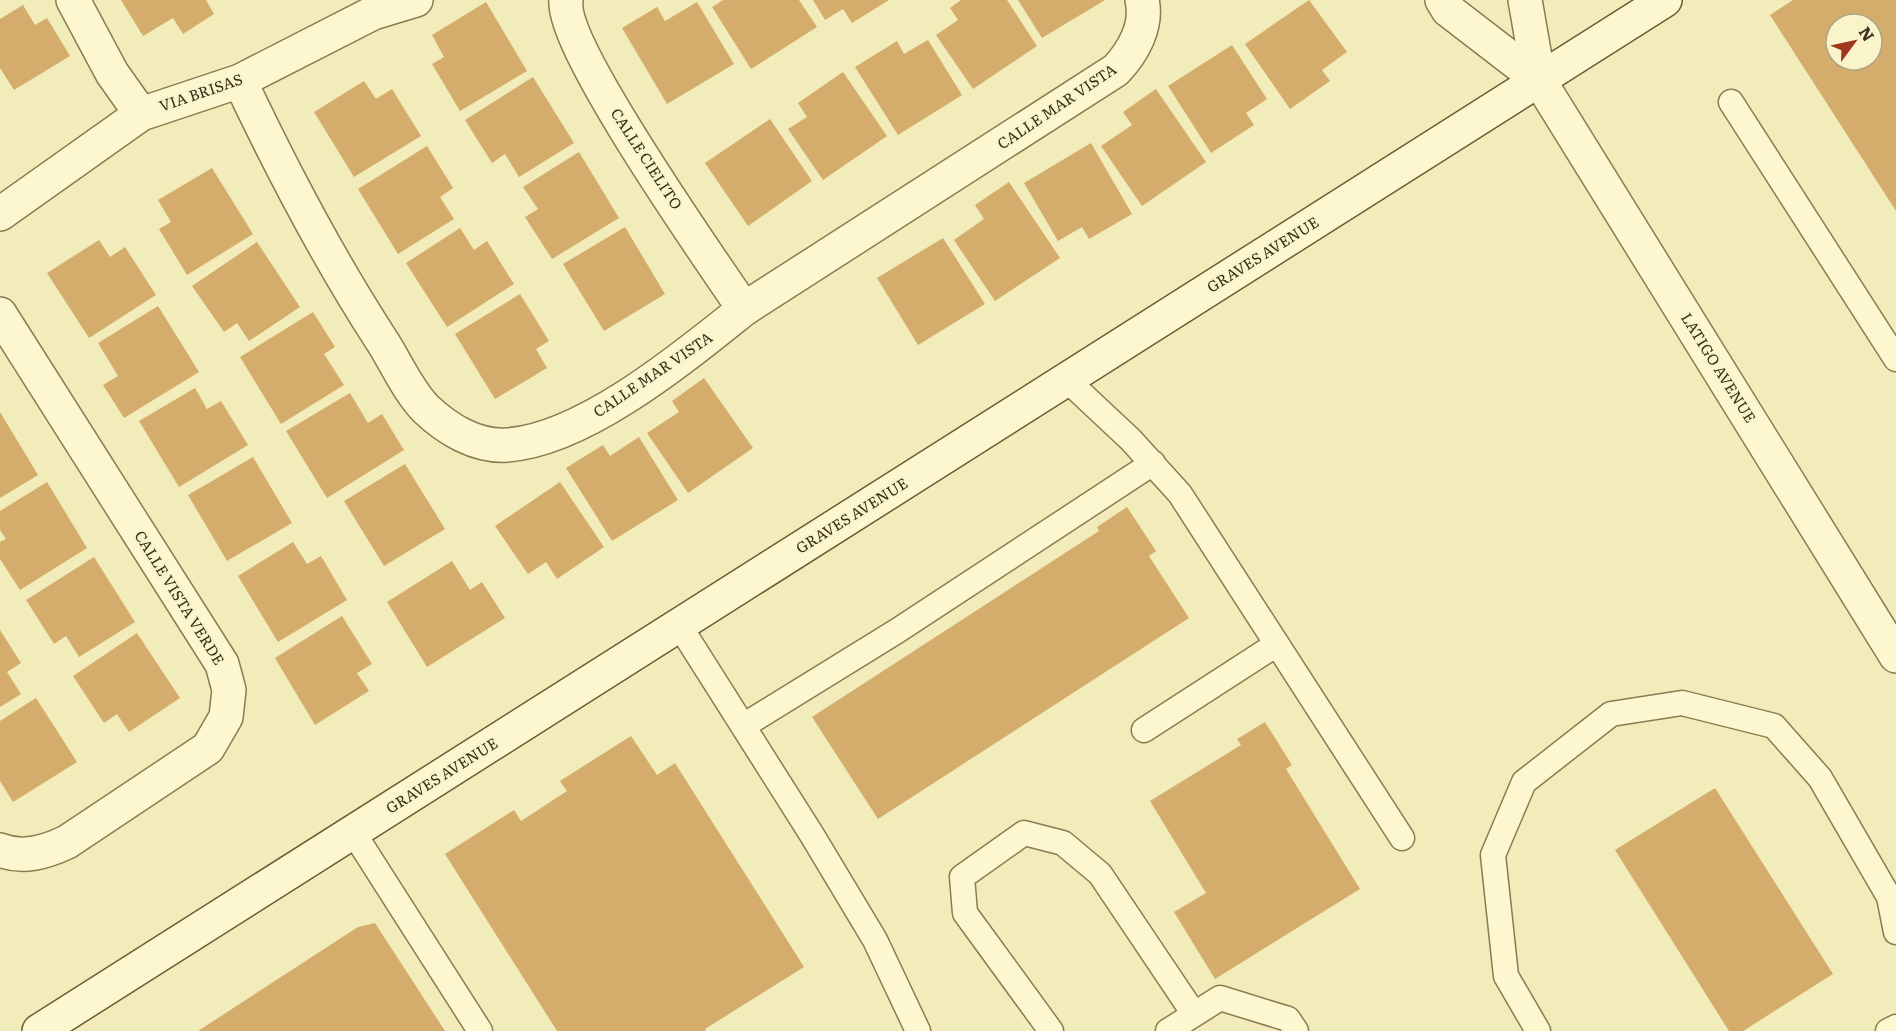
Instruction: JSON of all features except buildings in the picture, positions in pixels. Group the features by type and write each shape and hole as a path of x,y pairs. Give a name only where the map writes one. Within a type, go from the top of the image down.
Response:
{"street":[{"path":"73,0 112,73 141,114"},
{"name":"VIA BRISAS","path":"0,214 141,114 240,81 369,6 416,0"},
{"name":"CALLE CIELITO","path":"566,0 565,10 585,61 744,309"},
{"name":"CALLE MAR VISTA","path":"240,81 317,235 351,294 424,407 452,431 477,441 505,445 537,441 580,425 687,355 744,309 1116,70 1129,56 1140,32 1142,0"},
{"name":"LATIGO AVENUE","path":"1442,0 1448,10 1539,80 1896,656"},
{"name":"LATIGO AVENUE","path":"1525,0 1539,80"},
{"name":"GRAVES AVENUE","path":"39,1031 1665,0"},
{"name":"CALLE VISTA VERDE","path":"0,314 222,664 229,690 226,717 208,748 67,842 51,850 24,855 0,850"}],"lane":[{"path":"1731,102 1896,359"},
{"path":"1067,380 1153,463 1180,494 1402,838"},
{"path":"743,726 897,631 1153,463"},
{"path":"679,626 875,940 918,1031"},
{"path":"1144,730 1277,644"},
{"path":"1538,1031 1506,976 1493,855 1524,782 1611,714 1682,703 1774,726 1820,778 1889,897 1896,932"},
{"path":"353,832 480,1031"},
{"path":"1050,1031 965,913 962,877 1024,833 1063,843 1100,874 1194,1014"},
{"path":"1168,1031 1220,998 1288,1019 1296,1031"},
{"path":"1888,1031 1896,1027"}]}
